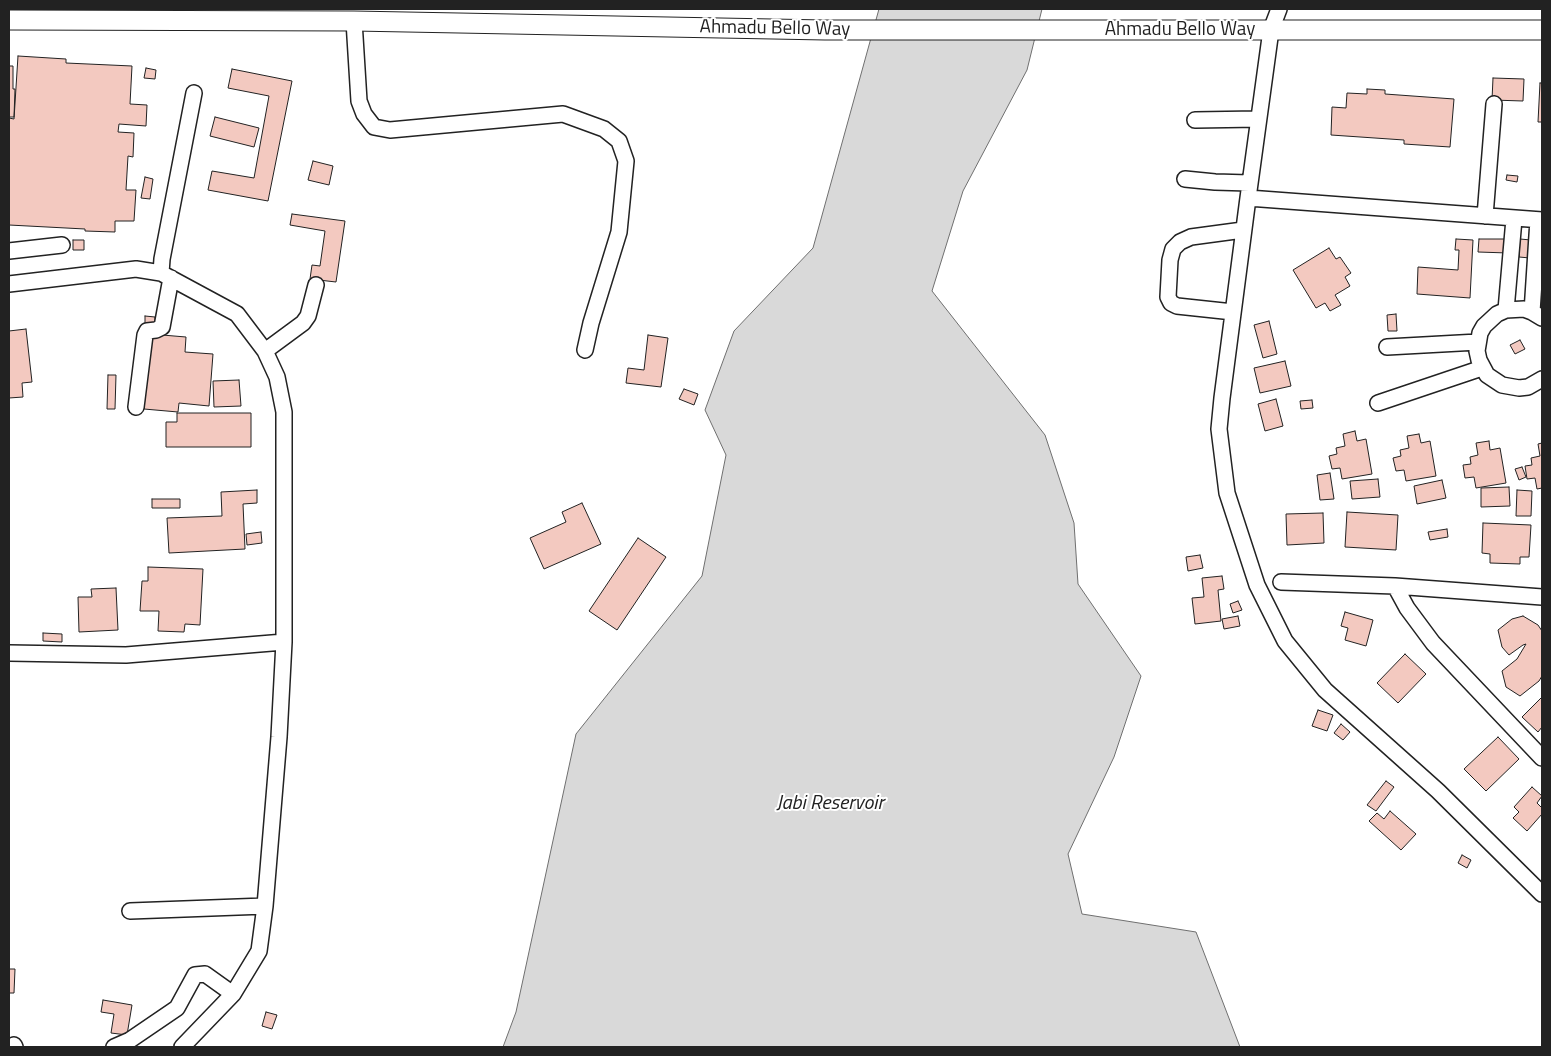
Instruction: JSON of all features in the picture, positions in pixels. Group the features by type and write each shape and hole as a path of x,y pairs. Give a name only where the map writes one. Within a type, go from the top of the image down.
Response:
{"main road":[{"name":"Ahmadu Bello Way","path":"9,20 230,15 354,21 825,30 1542,30"}],"street":[{"path":"1279,9 1271,30 1248,190 1222,398 1219,429 1227,493 1257,585 1285,642 1325,690 1438,791 1542,894"},
{"path":"354,21 359,101 364,114 374,127 390,130 563,114 604,129 619,141 626,161 619,232 591,323 585,350"},
{"path":"136,407 145,335 148,331 162,327 166,275 162,259 194,93"},
{"path":"1484,216 1494,104"},
{"path":"1195,120 1258,119"},
{"path":"1185,179 1215,182 1248,190 1484,216 1540,220 1537,315 1514,309 1506,310 1490,319 1484,326 1478,342 1479,360 1482,368 1494,381 1510,388 1528,387 1542,379"},
{"path":"1506,310 1514,219"},
{"path":"1233,312 1177,306 1171,303 1168,297 1170,260 1173,249 1180,242 1191,237 1244,230"},
{"path":"9,251 62,245"},
{"path":"9,284 136,269 166,275 237,314 265,351 276,377 284,412 284,642 279,737 265,906 258,951 233,994 182,1047"},
{"path":"265,351 303,323 308,316 316,284"},
{"path":"1387,347 1478,342"},
{"path":"1378,403 1482,368"},
{"path":"1281,582 1395,586 1542,597"},
{"path":"1395,586 1407,608 1433,643 1542,758"},
{"path":"9,653 126,655 284,642"},
{"path":"130,912 265,906"},
{"path":"114,1047 130,1040 177,1008 196,975 205,974 233,994"}],"water":[{"name":"Jabi Reservoir","path":"879,9 1042,9 1027,70 963,191 932,291 1045,435 1074,523 1078,584 1141,676 1114,757 1068,854 1082,914 1196,932 1240,1047 503,1047 516,1012 576,734 702,576 726,455 705,410 734,331 813,248"}],"building":[{"path":"18,56 66,59 66,63 132,66 130,104 147,105 146,126 119,124 118,132 134,133 133,157 128,156 126,190 136,190 134,221 115,221 115,232 9,225 9,118 14,119"},
{"path":"9,66 13,66 13,89 15,89 14,117 9,117"},
{"path":"146,68 156,70 155,79 144,78"},
{"path":"232,69 292,81 268,201 208,190 212,171 254,178 269,96 228,88"},
{"path":"1493,78 1524,79 1523,101 1492,100"},
{"path":"1540,83 1542,83 1542,122 1538,122"},
{"path":"1367,89 1385,90 1385,94 1454,99 1450,147 1404,144 1404,140 1331,135 1332,107 1346,108 1347,93 1367,94"},
{"path":"215,117 259,128 254,147 210,136"},
{"path":"313,161 333,166 329,185 308,180"},
{"path":"1507,175 1518,176 1517,182 1506,180"},
{"path":"145,177 153,179 150,199 141,198"},
{"path":"292,214 345,221 336,282 310,279 312,265 320,266 325,231 290,225"},
{"path":"1456,239 1473,240 1470,298 1417,294 1418,267 1458,270 1459,250 1455,250"},
{"path":"1479,239 1508,239 1508,253 1478,252"},
{"path":"1520,239 1531,240 1530,258 1519,257"},
{"path":"73,240 84,240 84,250 73,250"},
{"path":"1329,248 1336,259 1340,257 1351,273 1345,277 1350,286 1335,295 1341,305 1330,311 1325,303 1316,308 1293,270"},
{"path":"1396,314 1397,331 1388,331 1387,315"},
{"path":"145,316 155,317 155,325 145,324"},
{"path":"1269,321 1277,354 1263,358 1254,325"},
{"path":"26,329 32,382 22,383 23,397 9,398 9,331"},
{"path":"150,334 186,337 185,352 213,354 209,406 179,403 178,412 144,409"},
{"path":"648,335 668,338 661,387 626,383 628,368 644,370"},
{"path":"1520,340 1525,349 1515,354 1510,345"},
{"path":"1285,361 1291,386 1260,393 1254,368"},
{"path":"108,375 116,375 115,409 107,409"},
{"path":"239,380 241,406 214,407 213,381"},
{"path":"684,389 698,394 694,405 679,399"},
{"path":"1276,399 1283,426 1265,431 1258,404"},
{"path":"1312,400 1313,408 1301,409 1300,401"},
{"path":"177,413 251,413 251,447 166,447 166,422 177,422"},
{"path":"1355,431 1357,441 1366,439 1372,474 1342,479 1340,468 1332,469 1329,456 1337,454 1336,448 1345,446 1343,434"},
{"path":"1419,434 1421,443 1430,441 1436,476 1406,481 1404,470 1396,471 1393,458 1401,456 1400,450 1409,448 1407,436"},
{"path":"1489,441 1490,450 1500,448 1506,483 1476,488 1474,477 1465,478 1463,465 1471,464 1470,457 1478,455 1476,443"},
{"path":"1542,443 1542,488 1537,489 1535,478 1527,479 1525,466 1532,465 1531,458 1540,456 1538,444"},
{"path":"1522,467 1526,477 1519,480 1515,469"},
{"path":"1330,473 1334,499 1320,500 1317,475"},
{"path":"1378,479 1380,497 1352,499 1350,481"},
{"path":"1442,480 1446,498 1417,504 1414,486"},
{"path":"1509,487 1510,506 1481,507 1481,488"},
{"path":"257,490 257,503 243,504 245,549 169,553 167,518 222,516 221,492"},
{"path":"1517,490 1532,491 1531,516 1516,516"},
{"path":"152,499 180,499 180,508 152,508"},
{"path":"582,503 601,544 544,569 530,538 566,522 562,512"},
{"path":"1347,512 1398,515 1396,550 1345,547"},
{"path":"1323,513 1324,543 1287,545 1286,514"},
{"path":"1483,523 1531,525 1529,557 1520,557 1520,564 1490,563 1490,554 1482,553"},
{"path":"1447,529 1448,537 1430,540 1428,532"},
{"path":"261,532 262,543 247,545 246,534"},
{"path":"638,538 666,557 617,630 589,611"},
{"path":"1200,555 1203,568 1188,571 1186,557"},
{"path":"148,567 203,569 200,625 185,624 184,632 158,631 159,611 140,611 142,581 148,581"},
{"path":"1222,576 1224,589 1218,590 1221,621 1195,624 1192,598 1204,597 1202,578"},
{"path":"116,588 118,630 79,632 78,597 92,597 91,589"},
{"path":"1238,601 1242,610 1233,613 1230,604"},
{"path":"1345,612 1373,620 1366,646 1345,640 1348,628 1341,626"},
{"path":"1238,616 1240,626 1224,629 1222,619"},
{"path":"1523,616 1538,625 1542,631 1542,676 1539,681 1520,696 1506,687 1502,671 1517,659 1526,644 1509,655 1502,647 1498,630 1512,619"},
{"path":"43,633 62,634 62,642 43,641"},
{"path":"1405,654 1426,674 1398,703 1377,683"},
{"path":"1542,697 1542,727 1538,732 1522,717"},
{"path":"1318,710 1333,715 1327,731 1312,726"},
{"path":"1341,724 1350,732 1343,740 1334,733"},
{"path":"1498,737 1519,759 1486,791 1464,769"},
{"path":"1386,781 1394,787 1376,811 1367,805"},
{"path":"1532,787 1542,796 1537,803 1542,808 1542,814 1527,831 1513,818 1519,812 1514,807"},
{"path":"1390,811 1416,834 1401,850 1369,821 1377,813 1384,819"},
{"path":"1462,855 1471,860 1467,868 1458,863"},
{"path":"9,969 15,969 14,993 9,993"},
{"path":"103,1000 132,1005 127,1035 111,1033 114,1014 101,1012"},
{"path":"266,1012 277,1015 272,1029 262,1026"}]}
